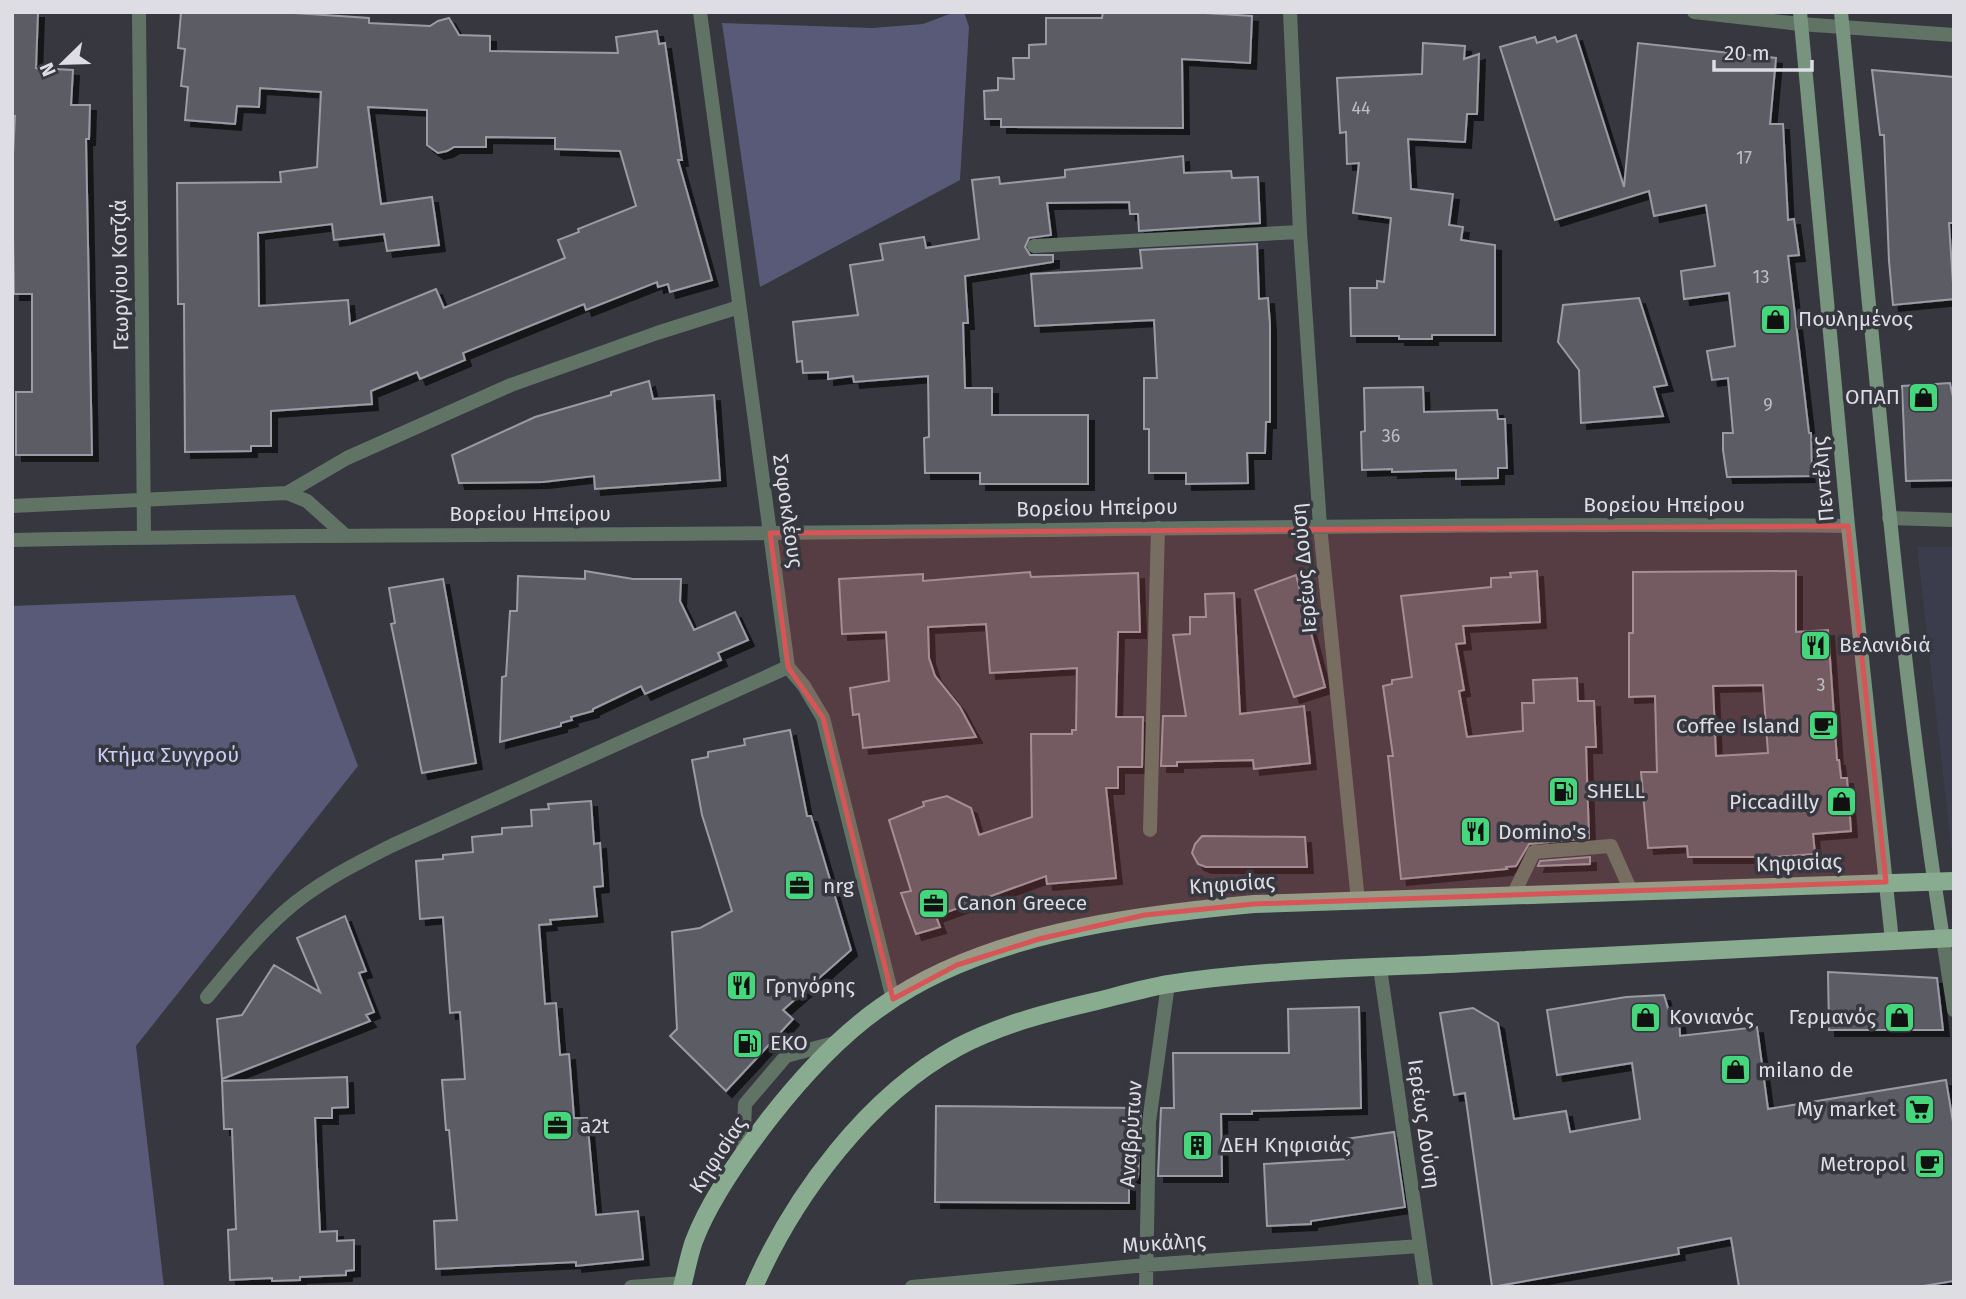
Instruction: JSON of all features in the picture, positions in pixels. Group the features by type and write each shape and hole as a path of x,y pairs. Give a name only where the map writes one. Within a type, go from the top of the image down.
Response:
{"main road":[{"name":"Πεντέλης","path":"1800,18 1848,526 1892,941"},
{"path":"754,1287 770,1253 829,1163 871,1114 927,1066 957,1048 1015,1023 1168,984 1273,974 1949,938 1934,881 1889,519 1842,20"},
{"name":"Κηφισίας","path":"682,1285 694,1241 711,1206 743,1155 797,1084 839,1042 892,999 957,965 1006,948 1133,918 1254,904 1954,881"}],"street":[{"name":"Γεωργίου Κοτζιά","path":"139,12 144,537"},
{"name":"Σοφοκλέους","path":"700,12 788,667 804,686 823,718 892,999"},
{"name":"Ιερέως Δούση","path":"1290,12 1300,232 1320,526 1358,901"},
{"path":"1693,12 1842,20 1954,35"},
{"path":"1034,246 1300,232"},
{"path":"287,494 347,458 511,385 657,332 739,307"},
{"path":"12,506 287,494 307,500 346,536"},
{"path":"1889,519 1954,520"},
{"name":"Βορείου Ηπείρου","path":"12,540 1320,526 1848,526"},
{"path":"1150,830 1158,528"},
{"path":"207,997 252,944 284,912 347,868 788,667"},
{"path":"1513,895 1534,852 1611,846 1632,891"},
{"path":"1949,938 1954,1010"},
{"name":"Ιερέως Δούση","path":"1380,968 1426,1287"},
{"name":"Αναβρύτων","path":"1146,1287 1149,1122 1168,984"},
{"path":"743,1155 745,1104 786,1056 839,1042"},
{"name":"Μυκάλης","path":"912,1287 1146,1265 1420,1246"},
{"path":"631,1287 682,1285"}],"highlighted area":[{"path":"1848,526 1886,882 1254,904 1145,915 1039,939 957,965 893,999 823,718 788,667 770,533"}],"shaded area":[{"path":"1917,547 1954,547 1954,853 1952,853"}],"green space":[{"path":"955,12 964,12 969,27 960,180 760,287 722,23 872,28 923,24"},
{"name":"Κτήμα Συγγρού","path":"295,595 358,766 136,1046 164,1287 12,1287 12,606"}],"building":[{"path":"12,12 38,12 36,68 73,70 71,105 90,105 89,139 86,139 92,455 16,455 16,392 32,392 32,294 14,294 12,175 15,116 12,116"},
{"path":"181,12 279,12 369,18 369,23 430,26 449,18 459,35 490,36 490,51 618,53 616,37 657,31 659,44 665,43 682,160 678,160 712,280 670,292 668,284 658,287 657,282 586,310 584,304 463,353 465,360 420,379 417,372 371,391 372,404 271,411 271,446 251,446 251,451 185,452 184,304 178,304 177,183 281,182 280,172 317,167 321,92 260,88 259,107 237,106 235,124 185,120 188,87 181,86 185,49 178,48","holes":["368,107 427,110 427,145 438,153 454,147 486,147 486,137 555,138 555,149 620,151 636,206 558,240 565,258 444,308 436,289 350,324 348,300 259,306 258,233 332,224 334,240 384,234 387,251 439,245 432,197 381,204"]},
{"path":"1103,12 1189,12 1252,16 1250,63 1182,59 1183,128 1001,127 1001,119 985,119 984,91 998,90 998,78 1014,79 1013,58 1029,58 1029,45 1046,44 1046,18 1102,18"},
{"path":"1576,35 1624,187 1638,43 1776,58 1770,124 1783,124 1788,220 1794,219 1799,255 1788,256 1811,433 1812,476 1727,477 1723,433 1733,433 1728,378 1712,380 1707,351 1735,346 1729,293 1684,299 1681,271 1715,266 1706,205 1654,216 1649,191 1555,220 1500,47 1535,37 1537,43 1555,37 1557,42"},
{"path":"1423,43 1465,46 1464,59 1479,54 1477,114 1467,114 1465,142 1408,139 1411,189 1453,194 1449,225 1463,227 1461,240 1495,245 1495,335 1432,335 1432,339 1351,336 1350,288 1377,288 1377,281 1384,282 1391,218 1353,213 1359,163 1347,164 1346,132 1340,133 1337,78 1422,74"},
{"path":"1872,70 1954,77 1954,223 1949,223 1954,299 1893,305 1884,135 1880,135"},
{"path":"1183,156 1184,173 1231,171 1232,178 1258,177 1260,223 1139,231 1138,214 1130,214 1129,202 1047,203 1051,235 1029,238 1025,247 1030,255 1053,255 1053,262 965,276 968,323 963,323 965,388 992,388 992,415 1088,415 1088,484 980,484 980,473 925,473 924,438 929,437 928,376 854,382 853,376 828,379 828,372 803,373 802,361 797,362 793,322 858,315 850,265 883,260 880,244 924,237 926,248 979,239 972,180 999,177 1000,184 1065,177 1065,170"},
{"path":"1257,244 1259,299 1268,298 1270,325 1270,422 1266,422 1265,453 1247,453 1248,483 1186,484 1186,473 1149,473 1149,429 1144,429 1144,378 1157,378 1154,320 1035,326 1031,274 1142,268 1140,250"},
{"path":"1639,298 1667,385 1654,387 1663,416 1581,423 1579,370 1558,342 1563,305"},
{"path":"649,381 653,399 714,395 720,480 595,489 594,476 543,482 459,483 452,455 535,417"},
{"path":"1950,383 1954,402 1954,480 1906,481 1902,386"},
{"path":"1423,387 1424,412 1497,410 1498,419 1505,419 1507,468 1498,468 1498,478 1456,479 1456,470 1362,470 1364,388"},
{"path":"585,571 633,579 681,579 680,601 694,630 735,612 748,640 718,653 721,660 645,694 641,686 593,711 571,717 572,720 561,723 561,726 500,742 502,677 506,676 510,611 517,611 518,576 585,579"},
{"path":"1537,571 1540,622 1463,626 1465,643 1456,644 1464,690 1459,691 1467,737 1523,731 1522,703 1534,703 1533,680 1577,678 1578,701 1594,701 1596,747 1586,747 1589,838 1529,844 1516,866 1506,867 1507,869 1401,879 1388,756 1393,756 1383,686 1392,684 1392,680 1412,677 1401,596 1491,587 1491,578"},
{"path":"1796,571 1796,632 1828,630 1837,760 1841,778 1847,778 1851,831 1813,834 1815,854 1688,857 1687,846 1648,848 1641,772 1657,772 1655,696 1629,697 1633,572","holes":["1763,685 1768,753 1716,756 1713,686"]},
{"path":"1030,572 1031,577 1138,573 1140,632 1118,632 1116,717 1143,717 1142,767 1118,767 1118,788 1106,788 1116,878 1047,884 1046,876 936,916 940,927 916,934 901,893 911,891 889,820 924,806 923,802 947,796 971,808 979,835 1032,817 1031,734 1072,734 1072,730 1076,730 1077,668 990,673 986,624 928,627 929,658 935,676 960,707 976,737 863,748 859,714 853,715 850,688 889,681 886,632 842,634 839,579 923,574 923,581"},
{"path":"1296,575 1325,687 1294,697 1255,590"},
{"path":"443,579 476,763 422,773 391,624 395,623 389,588"},
{"path":"1234,593 1240,714 1304,706 1310,763 1254,769 1253,760 1177,762 1177,766 1161,766 1163,716 1186,716 1173,635 1190,634 1190,617 1206,617 1205,594"},
{"path":"790,730 807,816 811,816 851,950 783,1010 793,1019 726,1091 670,1036 677,1029 672,932 700,928 732,911 702,815 692,760 708,757 708,752 745,745 744,739"},
{"path":"591,801 594,844 600,843 603,886 594,887 597,916 550,920 551,924 539,925 545,1004 556,1003 560,1055 569,1054 574,1118 587,1118 596,1215 638,1211 643,1259 576,1266 576,1262 436,1269 434,1221 457,1220 442,1080 465,1079 460,1012 450,1013 443,917 420,919 416,861 443,859 443,855 473,852 472,837 502,834 502,828 532,826 531,810 549,809 548,804"},
{"path":"1202,836 1305,837 1307,867 1206,867 1198,864 1192,853"},
{"path":"1590,857 1590,864 1538,866 1540,861"},
{"path":"345,916 366,971 359,973 374,1012 366,1015 370,1021 222,1079 217,1019 242,1015 274,965 320,992 297,938"},
{"path":"1828,972 1937,978 1943,1030 1829,1030"},
{"path":"1664,995 1670,1015 1679,1013 1680,1036 1757,1027 1768,1109 1946,1080 1954,1128 1954,1281 1917,1287 1739,1287 1731,1238 1678,1248 1679,1254 1492,1287 1465,1093 1454,1095 1440,1013 1473,1008 1498,1023 1514,1119 1566,1111 1570,1132 1640,1119 1632,1063 1557,1075 1547,1010 1626,997"},
{"path":"1359,1007 1361,1108 1221,1114 1222,1176 1158,1176 1161,1108 1174,1108 1173,1053 1289,1053 1288,1009"},
{"path":"347,1077 348,1107 332,1108 332,1118 315,1118 320,1232 337,1231 337,1241 354,1240 354,1270 346,1271 346,1275 300,1277 300,1280 230,1280 228,1230 236,1229 232,1129 224,1129 222,1081"},
{"path":"936,1106 1141,1108 1138,1177 1129,1177 1129,1203 935,1202"},
{"path":"1394,1132 1405,1207 1311,1221 1311,1224 1267,1226 1264,1164 1348,1159 1345,1139"}],"place":[{"name":"Πουλημένος","path":"1775,319"},
{"name":"ΟΠΑΠ","path":"1923,397"},
{"name":"Βελανιδιά","path":"1816,645"},
{"name":"Coffee Island","path":"1823,726"},
{"name":"SHELL","path":"1564,791"},
{"name":"Piccadilly","path":"1842,802"},
{"name":"Domino's","path":"1475,832"},
{"name":"nrg","path":"800,886"},
{"name":"Canon Greece","path":"934,903"},
{"name":"Γρηγόρης","path":"742,986"},
{"name":"Κονιανός","path":"1646,1017"},
{"name":"Γερμανός","path":"1899,1017"},
{"name":"EKO","path":"747,1043"},
{"name":"milano de","path":"1735,1070"},
{"name":"My market","path":"1919,1109"},
{"name":"a2t","path":"557,1126"},
{"name":"ΔΕΗ Κηφισιάς","path":"1198,1145"},
{"name":"Metropol","path":"1929,1164"}]}
